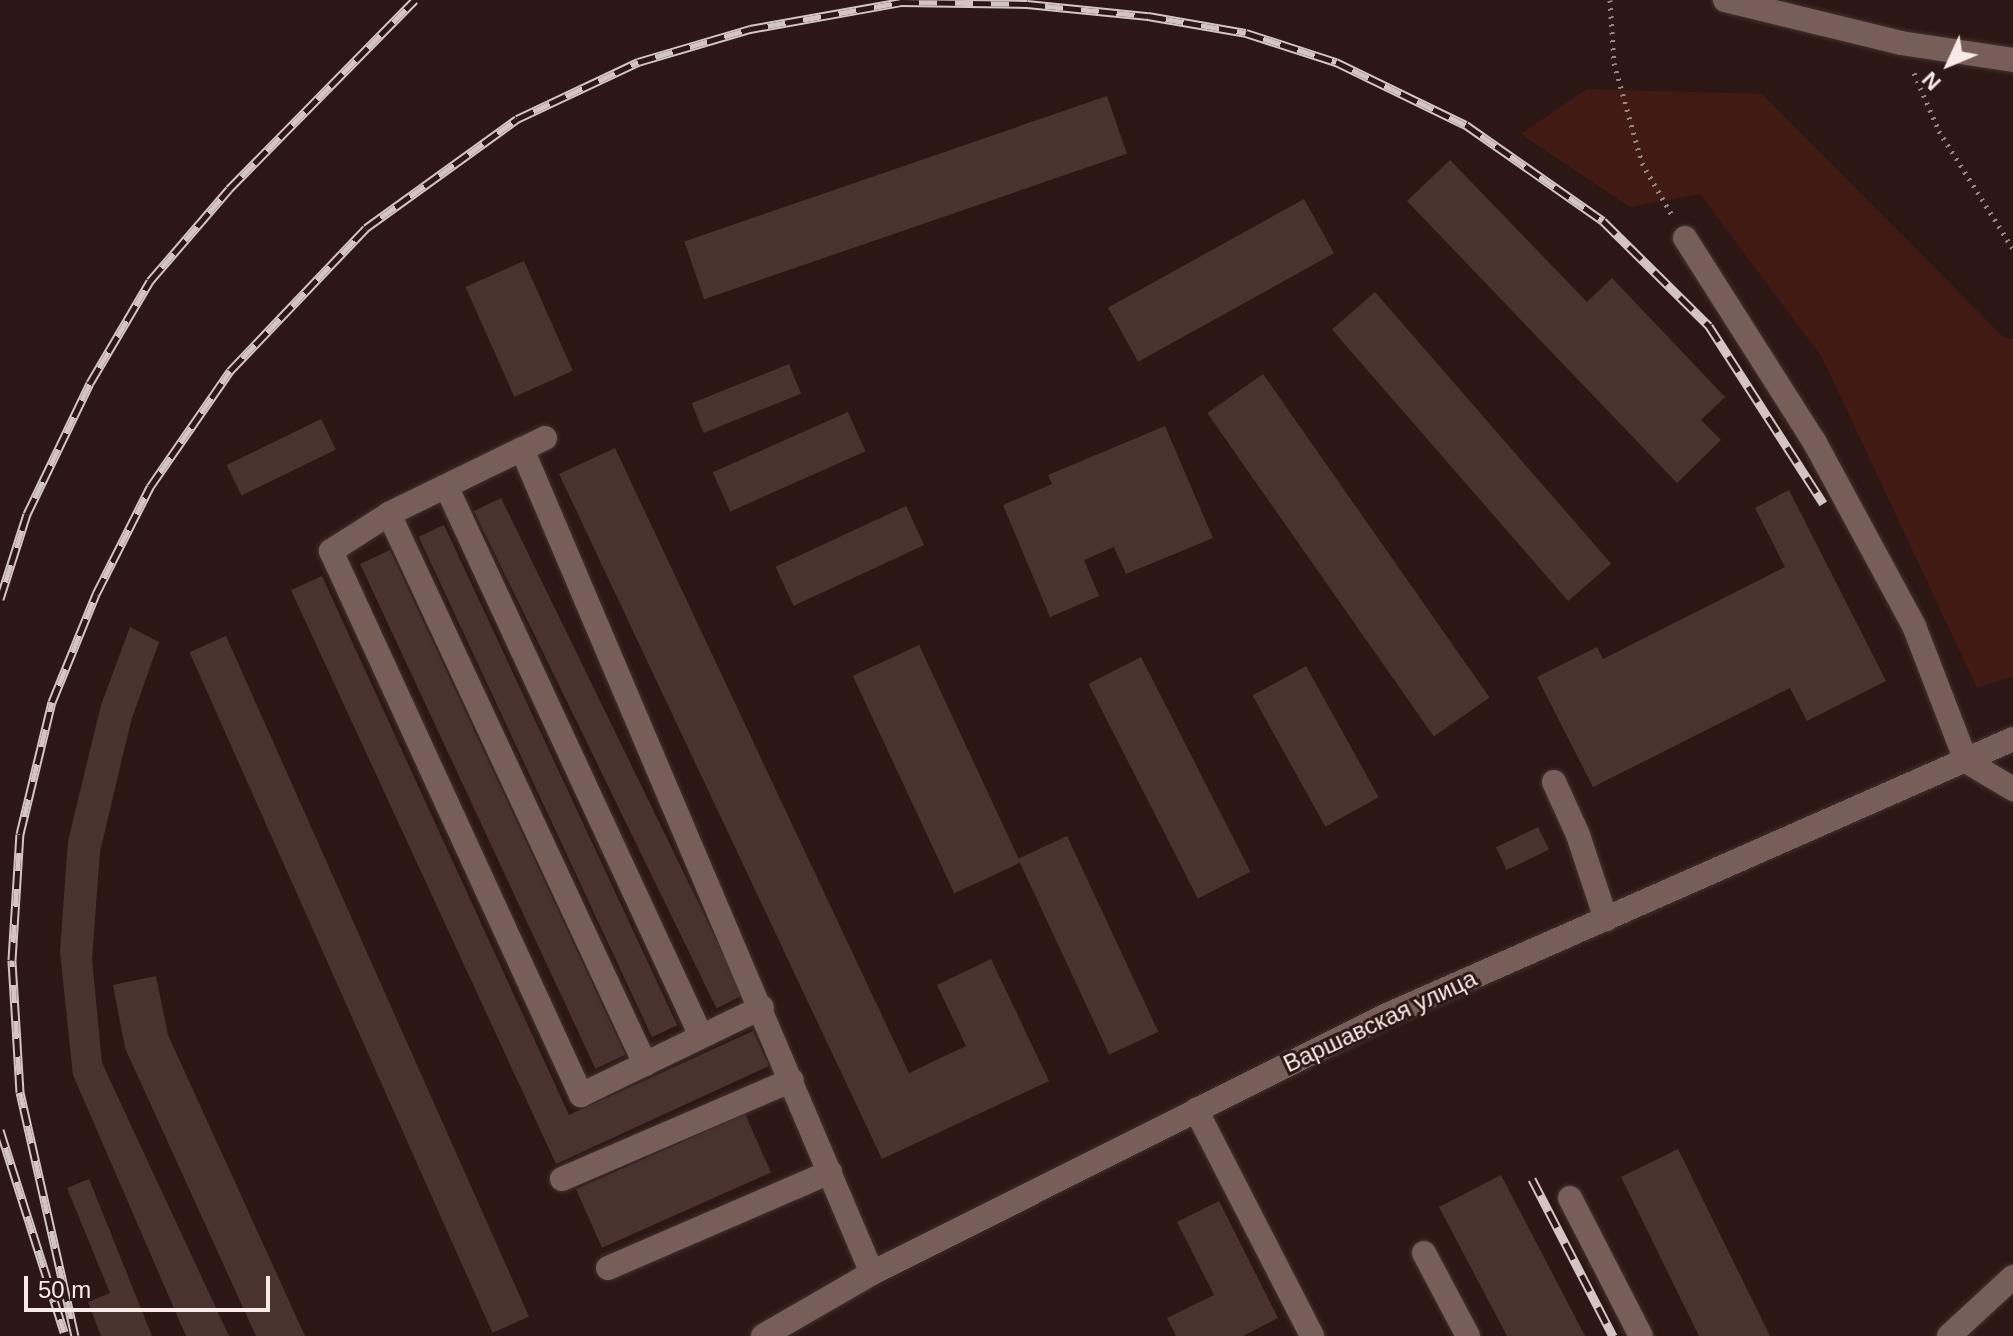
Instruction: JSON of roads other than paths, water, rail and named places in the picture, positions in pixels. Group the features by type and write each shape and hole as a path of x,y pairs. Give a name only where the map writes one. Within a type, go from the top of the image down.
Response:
{"street":[{"path":"1725,0 1901,43 2013,60"},
{"path":"1685,238 1814,441 1907,613 1966,761 2013,789"},
{"path":"545,438 389,514 331,551 581,1095 762,1007"},
{"path":"522,449 762,1007 872,1273"},
{"path":"447,488 701,1036"},
{"path":"389,514 645,1064"},
{"name":"Варшавская улица","path":"763,1336 872,1273 1387,1015 2013,739"},
{"path":"1554,782 1578,835 1606,919"},
{"path":"562,1179 792,1080"},
{"path":"1196,1110 1312,1336"},
{"path":"608,1268 830,1172"},
{"path":"1570,1198 1641,1336"},
{"path":"1424,1253 1468,1336"},
{"path":"1949,1336 2013,1277"}],"railway":[{"path":"0,599 27,514 90,383 150,281 229,189 415,0"},
{"path":"75,1336 20,1092 12,960 20,834 52,702 96,594 150,487 230,371 366,228 517,119 638,62 750,29 901,2 1027,4 1148,16 1246,33 1336,62 1466,125 1603,221 1709,326 1823,503"},
{"path":"0,1130 64,1332"},
{"path":"1532,1179 1613,1336"}]}
